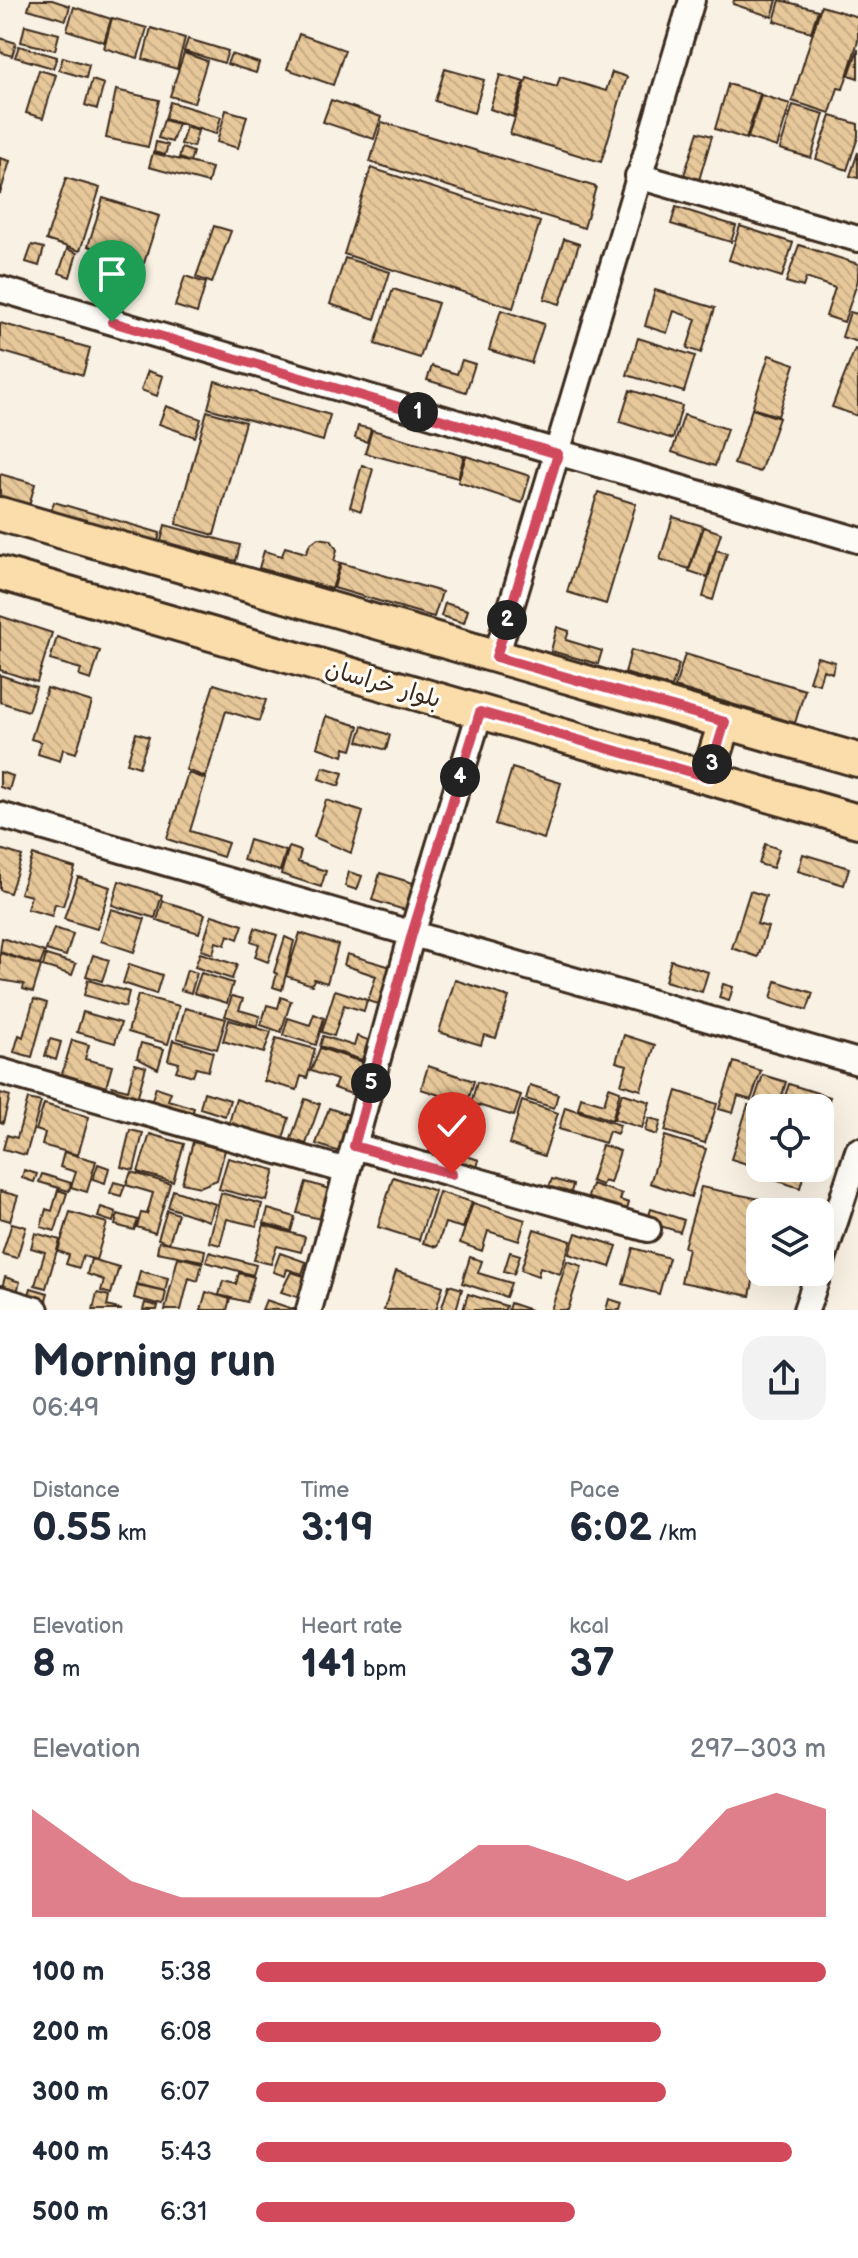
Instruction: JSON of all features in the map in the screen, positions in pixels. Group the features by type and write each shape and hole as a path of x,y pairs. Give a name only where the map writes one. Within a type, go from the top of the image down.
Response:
{"main road":[{"path":"0,514 858,760"},
{"name":"بلوار خراسان","path":"0,573 858,821"},
{"path":"708,777 725,722"}],"street":[{"path":"496,657 692,0"},
{"path":"638,176 858,239"},
{"path":"0,289 858,540"},
{"path":"309,1310 412,934 480,712"},
{"path":"0,815 858,1062"},
{"path":"0,1071 347,1171"},
{"path":"354,1146 648,1229"},
{"path":"834,1224 858,1151"},
{"path":"806,1310 814,1286"},
{"path":"0,1299 36,1310"}],"building":[{"path":"31,0 52,0 70,6 66,20 28,9"},
{"path":"734,0 777,0 772,17 733,4"},
{"path":"780,0 818,10 811,32 774,21"},
{"path":"821,6 858,17 858,41 843,89 838,88 830,113 792,101"},
{"path":"74,7 111,19 104,42 67,30"},
{"path":"112,18 147,28 138,58 104,48"},
{"path":"25,25 59,34 55,50 21,42"},
{"path":"151,28 185,38 177,69 143,59"},
{"path":"299,34 345,50 333,85 287,69"},
{"path":"0,38 16,43 12,56 0,52"},
{"path":"188,39 228,51 224,63 184,51"},
{"path":"19,46 57,57 53,68 15,57"},
{"path":"858,49 858,78 849,75"},
{"path":"184,53 207,61 194,103 170,96"},
{"path":"231,54 259,63 256,73 227,64"},
{"path":"63,57 89,65 86,78 59,70"},
{"path":"445,69 484,80 474,113 435,101"},
{"path":"39,70 56,75 43,118 26,113"},
{"path":"612,72 627,77 601,162 510,134 527,78 557,87 560,77 606,91"},
{"path":"500,75 524,82 513,117 490,109"},
{"path":"92,80 104,84 97,109 85,105"},
{"path":"728,84 760,94 746,139 715,129"},
{"path":"116,90 159,100 148,147 106,138"},
{"path":"761,95 790,104 777,147 748,138"},
{"path":"331,100 381,117 374,139 323,122"},
{"path":"170,102 221,117 216,134 165,119"},
{"path":"793,105 824,114 811,158 780,149"},
{"path":"226,110 247,116 238,148 217,142"},
{"path":"831,116 858,124 858,137 847,170 816,159"},
{"path":"164,120 178,124 172,142 158,138"},
{"path":"382,122 596,187 584,228 370,162"},
{"path":"186,127 198,131 193,147 181,144"},
{"path":"698,132 712,136 699,180 684,175"},
{"path":"156,142 168,145 165,155 154,152"},
{"path":"182,148 193,152 190,162 179,158"},
{"path":"858,152 858,178 850,176"},
{"path":"153,153 212,168 208,183 149,167"},
{"path":"0,158 10,161 0,194"},
{"path":"371,168 540,222 513,308 344,254"},
{"path":"66,178 100,188 80,251 46,240"},
{"path":"103,198 159,216 144,263 88,246"},
{"path":"676,207 736,226 731,242 671,224"},
{"path":"214,226 231,231 212,283 196,277"},
{"path":"740,226 793,243 782,277 729,260"},
{"path":"564,239 579,244 560,304 544,299"},
{"path":"32,245 44,248 39,266 26,262"},
{"path":"799,245 858,264 858,280 844,322 826,316 835,288 806,278 803,287 786,282"},
{"path":"67,249 77,253 70,277 59,273"},
{"path":"345,258 390,272 375,319 330,304"},
{"path":"185,276 206,283 197,313 175,306"},
{"path":"393,289 438,303 420,358 375,344"},
{"path":"655,290 715,308 701,353 687,348 696,319 674,311 667,333 645,326"},
{"path":"501,310 544,324 531,363 489,350"},
{"path":"850,312 858,314 858,342 842,337"},
{"path":"0,323 90,348 83,375 0,351"},
{"path":"638,338 695,356 684,392 627,375"},
{"path":"855,349 858,350 858,416 832,407"},
{"path":"769,355 795,364 778,416 752,408"},
{"path":"462,360 475,364 466,392 427,380 432,366 457,374"},
{"path":"148,371 163,376 157,396 141,390"},
{"path":"215,381 330,415 323,441 208,408"},
{"path":"630,390 682,406 673,439 620,422"},
{"path":"166,406 201,419 195,437 159,424"},
{"path":"752,409 779,418 760,472 734,464"},
{"path":"207,411 245,422 214,535 176,524"},
{"path":"684,415 727,429 715,466 672,452"},
{"path":"358,426 371,429 367,442 355,438"},
{"path":"372,430 464,456 458,478 365,453"},
{"path":"466,456 530,476 522,503 458,482"},
{"path":"362,465 373,469 361,511 350,507"},
{"path":"0,474 35,484 28,509 0,501"},
{"path":"598,492 636,504 606,604 567,592"},
{"path":"54,502 160,533 156,549 49,518"},
{"path":"673,517 703,526 689,569 660,559"},
{"path":"165,525 240,545 236,561 161,541"},
{"path":"704,527 721,533 707,577 689,571"},
{"path":"318,538 331,540 337,550 334,561 340,563 332,589 259,568 264,551 282,556 285,547 306,553 310,544"},
{"path":"716,550 727,553 713,600 703,597"},
{"path":"341,563 442,592 434,617 334,588"},
{"path":"445,603 468,610 464,623 441,616"},
{"path":"0,616 52,633 37,682 0,670"},
{"path":"557,627 569,631 566,640 602,651 598,664 551,651"},
{"path":"57,637 100,651 91,680 79,676 81,669 50,660"},
{"path":"631,650 679,664 672,687 625,673"},
{"path":"685,654 805,690 795,723 675,687"},
{"path":"817,657 835,662 832,673 823,670 819,684 809,681"},
{"path":"0,675 36,687 28,711 0,702"},
{"path":"214,684 266,700 259,721 226,711 206,777 186,770"},
{"path":"47,688 92,702 76,753 63,749 60,761 38,754 41,742 31,739"},
{"path":"326,716 359,726 352,750 345,748 343,756 317,747"},
{"path":"363,726 390,735 386,750 358,741"},
{"path":"136,733 149,737 139,767 127,763"},
{"path":"323,767 343,773 339,786 319,779"},
{"path":"512,768 561,783 544,839 495,824"},
{"path":"0,772 13,776 9,790 0,787"},
{"path":"188,773 206,779 190,831 228,843 223,857 167,839"},
{"path":"326,800 363,812 351,853 314,837"},
{"path":"249,840 286,851 280,871 243,860"},
{"path":"765,844 779,849 773,868 759,864"},
{"path":"289,847 301,851 298,862 326,871 321,887 281,874"},
{"path":"0,849 22,856 10,893 0,890"},
{"path":"803,854 849,868 844,885 798,871"},
{"path":"33,855 75,868 63,906 55,904 52,916 27,909 31,896 20,893"},
{"path":"349,872 362,876 357,890 345,886"},
{"path":"380,873 413,883 405,910 372,900"},
{"path":"78,877 110,887 97,929 64,919"},
{"path":"119,881 162,895 155,918 112,905"},
{"path":"750,891 766,896 757,924 768,927 758,957 732,948"},
{"path":"163,901 205,914 199,933 157,920"},
{"path":"111,909 145,919 134,952 101,941"},
{"path":"212,915 243,925 238,939 228,935 225,945 216,942 213,954 201,950"},
{"path":"54,928 73,934 66,956 46,950"},
{"path":"255,928 277,935 268,962 255,957 259,944 251,941"},
{"path":"300,933 338,945 327,983 314,979 312,985 286,976"},
{"path":"285,937 294,941 282,990 273,987 277,974 274,972"},
{"path":"2,938 45,952 40,965 0,952"},
{"path":"0,953 41,966 33,992 23,989 24,984 0,980"},
{"path":"200,953 237,965 232,979 195,967"},
{"path":"347,954 391,967 379,1004 368,1001 376,976 344,965"},
{"path":"46,955 76,964 72,975 43,966"},
{"path":"93,955 109,960 102,981 86,976"},
{"path":"671,960 708,972 702,992 665,981"},
{"path":"129,964 162,975 156,994 123,983"},
{"path":"187,970 197,973 191,993 181,990"},
{"path":"201,973 233,983 227,1003 194,993"},
{"path":"88,980 129,992 125,1007 84,995"},
{"path":"455,980 509,997 496,1038 484,1035 481,1045 439,1032"},
{"path":"776,981 813,993 807,1010 771,998"},
{"path":"723,984 733,987 729,1001 719,998"},
{"path":"335,990 367,1000 364,1011 344,1005 334,1036 322,1032"},
{"path":"138,995 179,1006 168,1044 128,1032"},
{"path":"232,996 243,999 239,1010 260,1016 257,1026 225,1016"},
{"path":"281,997 291,1001 281,1032 261,1025 267,1005 278,1008"},
{"path":"34,999 47,1003 32,1057 14,1052 19,1035 23,1037"},
{"path":"185,1008 226,1019 217,1049 177,1038"},
{"path":"83,1012 121,1023 115,1043 77,1032"},
{"path":"314,1014 324,1018 316,1045 283,1035 288,1018 310,1025"},
{"path":"229,1020 271,1032 264,1053 223,1041"},
{"path":"624,1035 655,1045 641,1090 621,1084 627,1065 616,1062"},
{"path":"323,1036 354,1046 357,1036 368,1040 362,1060 320,1046"},
{"path":"276,1038 315,1049 307,1078 301,1076 297,1090 264,1081"},
{"path":"50,1039 61,1042 56,1060 45,1056"},
{"path":"72,1040 89,1045 85,1059 112,1066 106,1087 62,1074"},
{"path":"173,1040 213,1052 208,1071 196,1068 193,1076 176,1071 179,1063 168,1060"},
{"path":"141,1043 164,1049 158,1069 137,1058"},
{"path":"320,1048 365,1063 354,1095 334,1088 337,1080 311,1071"},
{"path":"734,1062 761,1071 753,1094 746,1094 746,1098 738,1096 733,1113 719,1109"},
{"path":"135,1064 146,1067 136,1102 110,1095 112,1086 128,1090"},
{"path":"428,1066 474,1081 467,1104 421,1089"},
{"path":"763,1075 786,1082 782,1094 756,1094"},
{"path":"477,1082 521,1095 514,1116 471,1103"},
{"path":"789,1084 821,1094 786,1094"},
{"path":"530,1085 558,1094 554,1108 526,1099"},
{"path":"156,1087 171,1092 168,1100 194,1108 191,1118 150,1106"},
{"path":"609,1087 620,1091 612,1120 578,1109 581,1097 604,1104"},
{"path":"677,1091 717,1104 705,1143 665,1131"},
{"path":"204,1092 230,1100 225,1116 200,1108"},
{"path":"0,1093 10,1096 3,1123 0,1122"},
{"path":"622,1093 650,1102 642,1128 614,1119"},
{"path":"28,1099 41,1102 26,1155 3,1149 7,1135 17,1138"},
{"path":"236,1099 289,1118 283,1139 229,1123"},
{"path":"305,1099 320,1104 306,1144 291,1139"},
{"path":"522,1101 558,1113 544,1156 509,1144"},
{"path":"44,1104 89,1117 78,1155 42,1145 45,1133 36,1130"},
{"path":"565,1107 620,1125 617,1134 609,1131 605,1143 559,1129"},
{"path":"329,1108 358,1118 345,1154 316,1144"},
{"path":"746,1111 746,1164 731,1159"},
{"path":"649,1118 661,1121 657,1135 645,1131"},
{"path":"130,1130 143,1133 134,1170 121,1167"},
{"path":"150,1134 184,1144 173,1182 138,1172"},
{"path":"665,1136 706,1149 691,1197 650,1183"},
{"path":"193,1142 225,1150 217,1180 200,1187 182,1183"},
{"path":"431,1145 446,1149 444,1154 456,1157 457,1153 479,1160 475,1174 427,1159"},
{"path":"602,1145 620,1151 610,1183 604,1181 602,1185 591,1181"},
{"path":"64,1152 96,1161 87,1192 71,1187 76,1172 60,1167"},
{"path":"228,1158 275,1170 267,1201 219,1189"},
{"path":"98,1164 109,1168 105,1183 93,1179"},
{"path":"24,1170 37,1174 34,1182 22,1178"},
{"path":"131,1172 170,1184 155,1233 137,1227 141,1213 147,1214 153,1193 126,1185"},
{"path":"42,1174 71,1183 69,1191 39,1182"},
{"path":"393,1177 435,1191 419,1240 378,1227"},
{"path":"552,1179 573,1185 569,1199 547,1192"},
{"path":"114,1182 125,1185 121,1196 110,1193"},
{"path":"306,1182 336,1191 328,1221 297,1213"},
{"path":"781,1182 802,1182 800,1188"},
{"path":"592,1184 622,1194 620,1200 629,1203 625,1215 586,1203"},
{"path":"701,1187 755,1198 746,1198 746,1286 752,1286 750,1296 681,1282 688,1248 684,1247"},
{"path":"58,1190 67,1193 55,1231 41,1227 46,1209 52,1211"},
{"path":"173,1190 215,1204 209,1221 168,1207"},
{"path":"0,1191 18,1196 10,1221 0,1218"},
{"path":"439,1192 472,1202 463,1228 445,1223 437,1247 423,1243"},
{"path":"221,1193 262,1204 257,1226 227,1219 220,1245 209,1242"},
{"path":"473,1203 525,1220 519,1241 488,1231 482,1251 460,1243"},
{"path":"101,1207 116,1212 113,1222 98,1217"},
{"path":"268,1209 295,1217 291,1231 264,1223"},
{"path":"651,1209 684,1220 680,1232 647,1222"},
{"path":"167,1210 178,1214 169,1243 158,1239"},
{"path":"70,1212 107,1223 96,1260 83,1256 79,1268 66,1264 69,1255 58,1251"},
{"path":"118,1214 138,1220 134,1230 115,1225"},
{"path":"12,1223 26,1227 17,1258 2,1254"},
{"path":"264,1225 305,1237 301,1252 277,1246 271,1264 254,1260"},
{"path":"534,1229 571,1241 560,1274 540,1267 538,1276 521,1270"},
{"path":"35,1233 60,1240 46,1288 35,1285 45,1252 31,1248"},
{"path":"576,1233 617,1246 610,1267 569,1254"},
{"path":"159,1241 205,1250 203,1261 157,1252"},
{"path":"633,1248 669,1258 659,1294 623,1284"},
{"path":"209,1252 256,1265 253,1275 206,1262"},
{"path":"510,1252 520,1255 514,1274 504,1271"},
{"path":"280,1253 306,1262 302,1274 287,1269 285,1276 273,1272"},
{"path":"178,1257 202,1263 198,1281 189,1278 181,1310 165,1310"},
{"path":"470,1257 482,1261 478,1273 511,1283 506,1297 462,1283"},
{"path":"91,1259 119,1267 111,1294 101,1291 104,1280 87,1274"},
{"path":"567,1261 582,1266 568,1310 551,1310"},
{"path":"140,1271 168,1278 165,1291 137,1284"},
{"path":"396,1271 443,1286 436,1310 384,1310"},
{"path":"291,1272 307,1277 300,1298 281,1292"},
{"path":"239,1273 254,1277 247,1302 219,1295 223,1281 236,1284"},
{"path":"5,1277 20,1282 16,1295 1,1291"},
{"path":"449,1285 462,1289 456,1310 441,1310"},
{"path":"137,1286 166,1292 163,1305 134,1298"},
{"path":"31,1288 48,1293 45,1303 28,1298"},
{"path":"206,1292 230,1299 227,1310 201,1310"},
{"path":"97,1293 109,1296 107,1306 122,1310 93,1310"},
{"path":"468,1294 506,1306 505,1310 463,1310"},
{"path":"609,1299 622,1303 620,1310 606,1310"},
{"path":"266,1300 296,1310 262,1310"},
{"path":"145,1303 158,1306 157,1310 143,1310"},
{"path":"510,1303 531,1310 508,1310"}],"route":[{"path":"112,322 558,454 496,657 725,722 708,777 480,712 412,934 354,1146 452,1174"}]}
